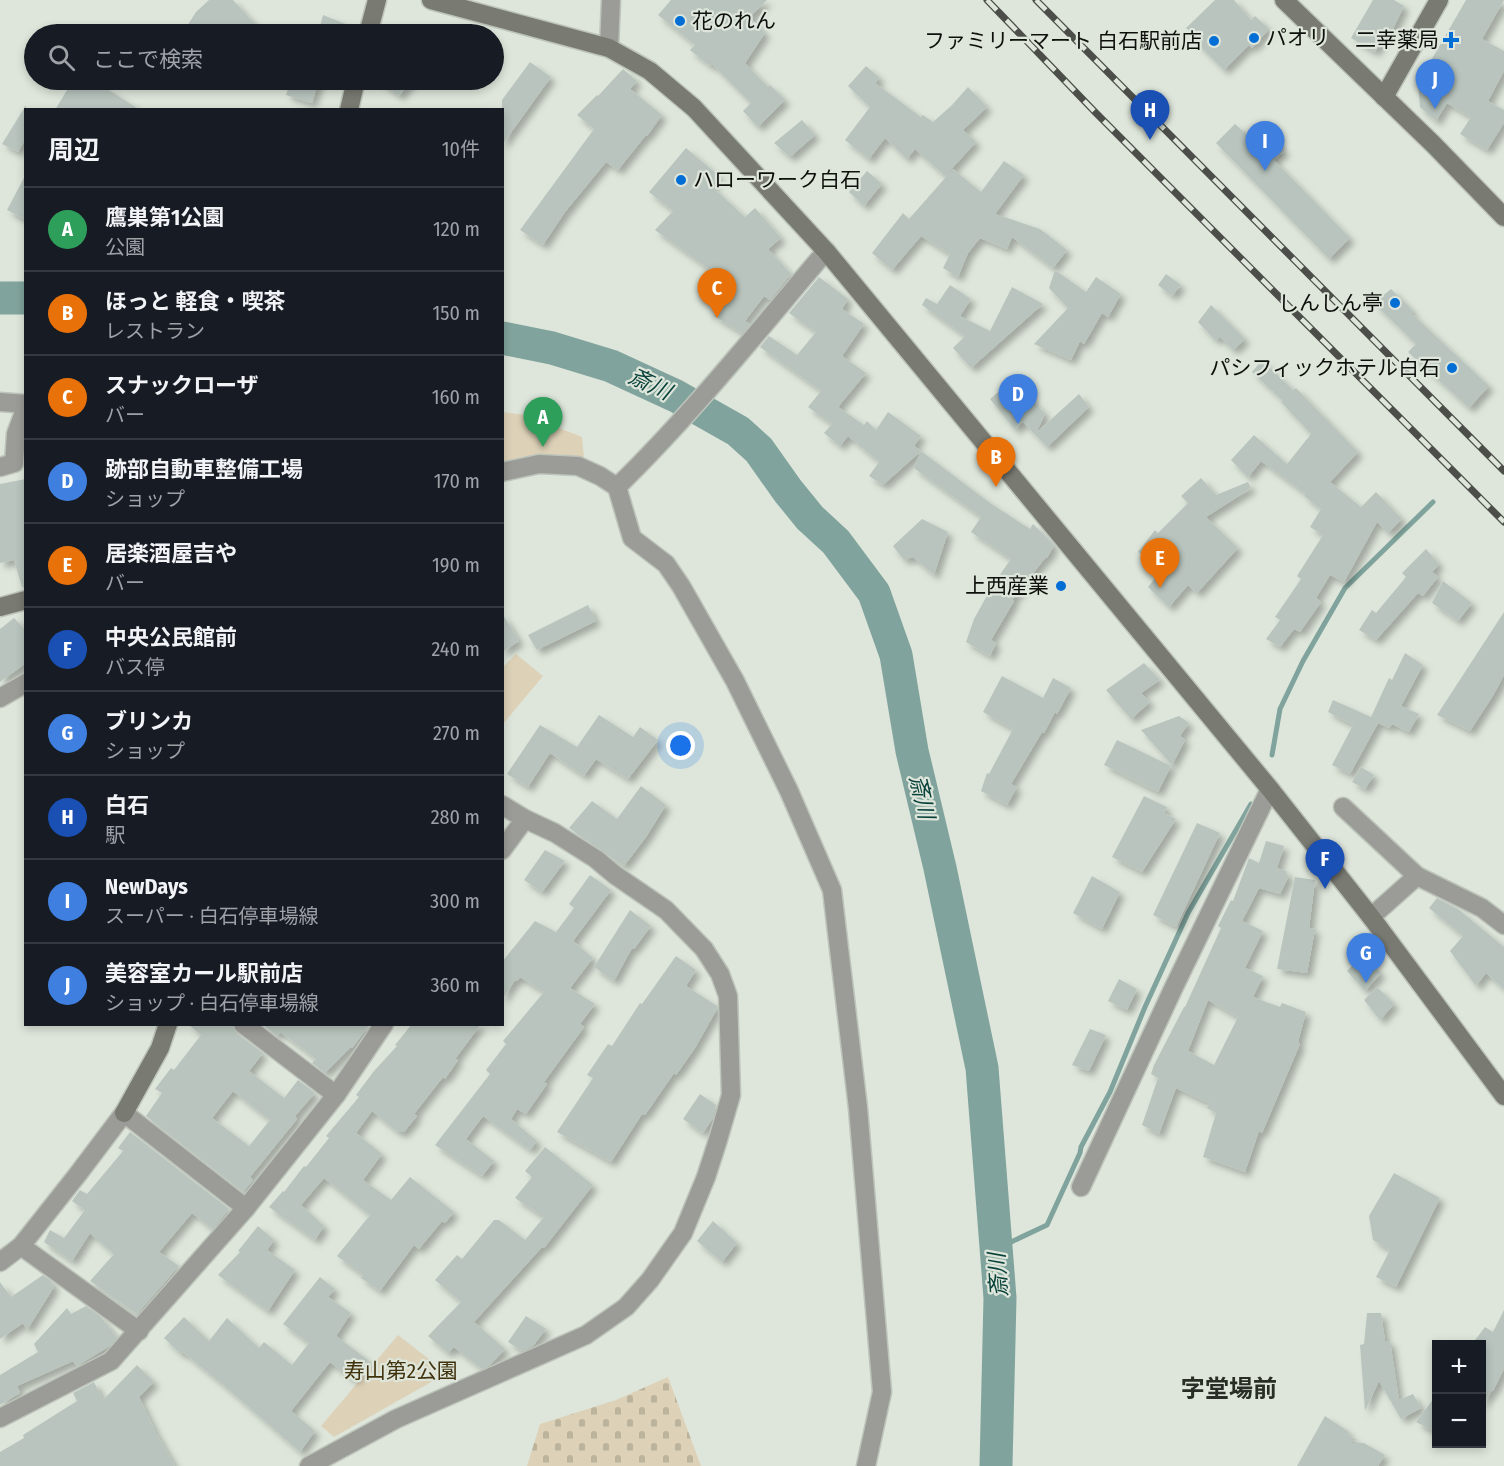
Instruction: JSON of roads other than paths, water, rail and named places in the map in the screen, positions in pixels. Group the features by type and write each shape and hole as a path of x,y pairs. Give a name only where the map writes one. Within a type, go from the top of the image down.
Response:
{"street":[{"path":"371,24 377,0"},
{"path":"431,0 609,48 650,71 694,108 826,251 1270,789 1371,917 1504,1096"},
{"path":"609,48 611,0"},
{"path":"1284,0 1504,218"},
{"path":"1384,97 1439,0"},
{"path":"349,108 354,90"},
{"path":"616,487 644,461 730,365 826,251"},
{"path":"0,402 24,406"},
{"path":"0,467 14,463 16,434 24,412"},
{"path":"504,472 539,464 578,466 600,476 616,487 632,538 666,564 735,681 789,791 832,890 858,1108 882,1392 866,1466"},
{"path":"0,607 24,601"},
{"path":"0,698 24,684"},
{"path":"1081,1187 1173,988 1270,789"},
{"path":"309,1466 396,1419 586,1335 626,1307 650,1280 683,1233 706,1177 731,1095 728,996 720,974 704,949 666,910 596,859 555,833 504,806"},
{"path":"1343,807 1417,876 1482,908 1504,925"},
{"path":"504,847 525,819"},
{"path":"1371,917 1417,876"},
{"path":"0,1262 21,1246 124,1113 160,1048 167,1026"},
{"path":"246,1026 336,1095"},
{"path":"0,1418 111,1361 246,1208 336,1095 383,1026"},
{"path":"124,1113 246,1208"},
{"path":"21,1246 139,1331"}],"waterway":[{"name":"斎川","path":"0,298 24,298"},
{"name":"斎川","path":"504,338 552,348 611,366 676,396 738,431 759,450 788,491 810,518 836,542 874,593 896,655 912,751 940,868 982,1068 1000,1298 996,1466"},
{"path":"1272,755 1280,709 1303,661 1345,588 1433,502"},
{"path":"996,1245 1011,1242 1047,1225 1081,1147 1110,1092 1145,1007 1188,913 1251,804"}],"railway":[{"path":"987,0 1095,112 1504,522"},
{"path":"1036,0 1504,471"}],"place":[{"name":"花のれん","path":"680,21"},
{"name":"パオリ","path":"1254,38"},
{"name":"二幸薬局","path":"1451,40"},
{"name":"ファミリーマート 白石駅前店","path":"1214,41"},
{"name":"美容室カール駅前店","path":"1435,109"},
{"name":"白石","path":"1150,140"},
{"name":"NewDays","path":"1265,171"},
{"name":"ハローワーク白石","path":"681,180"},
{"name":"しんしん亭","path":"1395,303"},
{"name":"スナックローザ","path":"717,318"},
{"name":"パシフィックホテル白石","path":"1452,368"},
{"name":"跡部自動車整備工場","path":"1018,424"},
{"name":"鷹巣第1公園","path":"543,447"},
{"name":"ほっと 軽食・喫茶","path":"996,487"},
{"name":"上西産業","path":"1061,586"},
{"name":"居楽酒屋吉や","path":"1160,588"},
{"name":"中央公民館前","path":"1325,889"},
{"name":"ブリンカ","path":"1366,983"}],"district":[{"name":"字堂場前","path":"1229,1389"}],"park label":[{"name":"寿山第2公園","path":"401,1371"}]}
